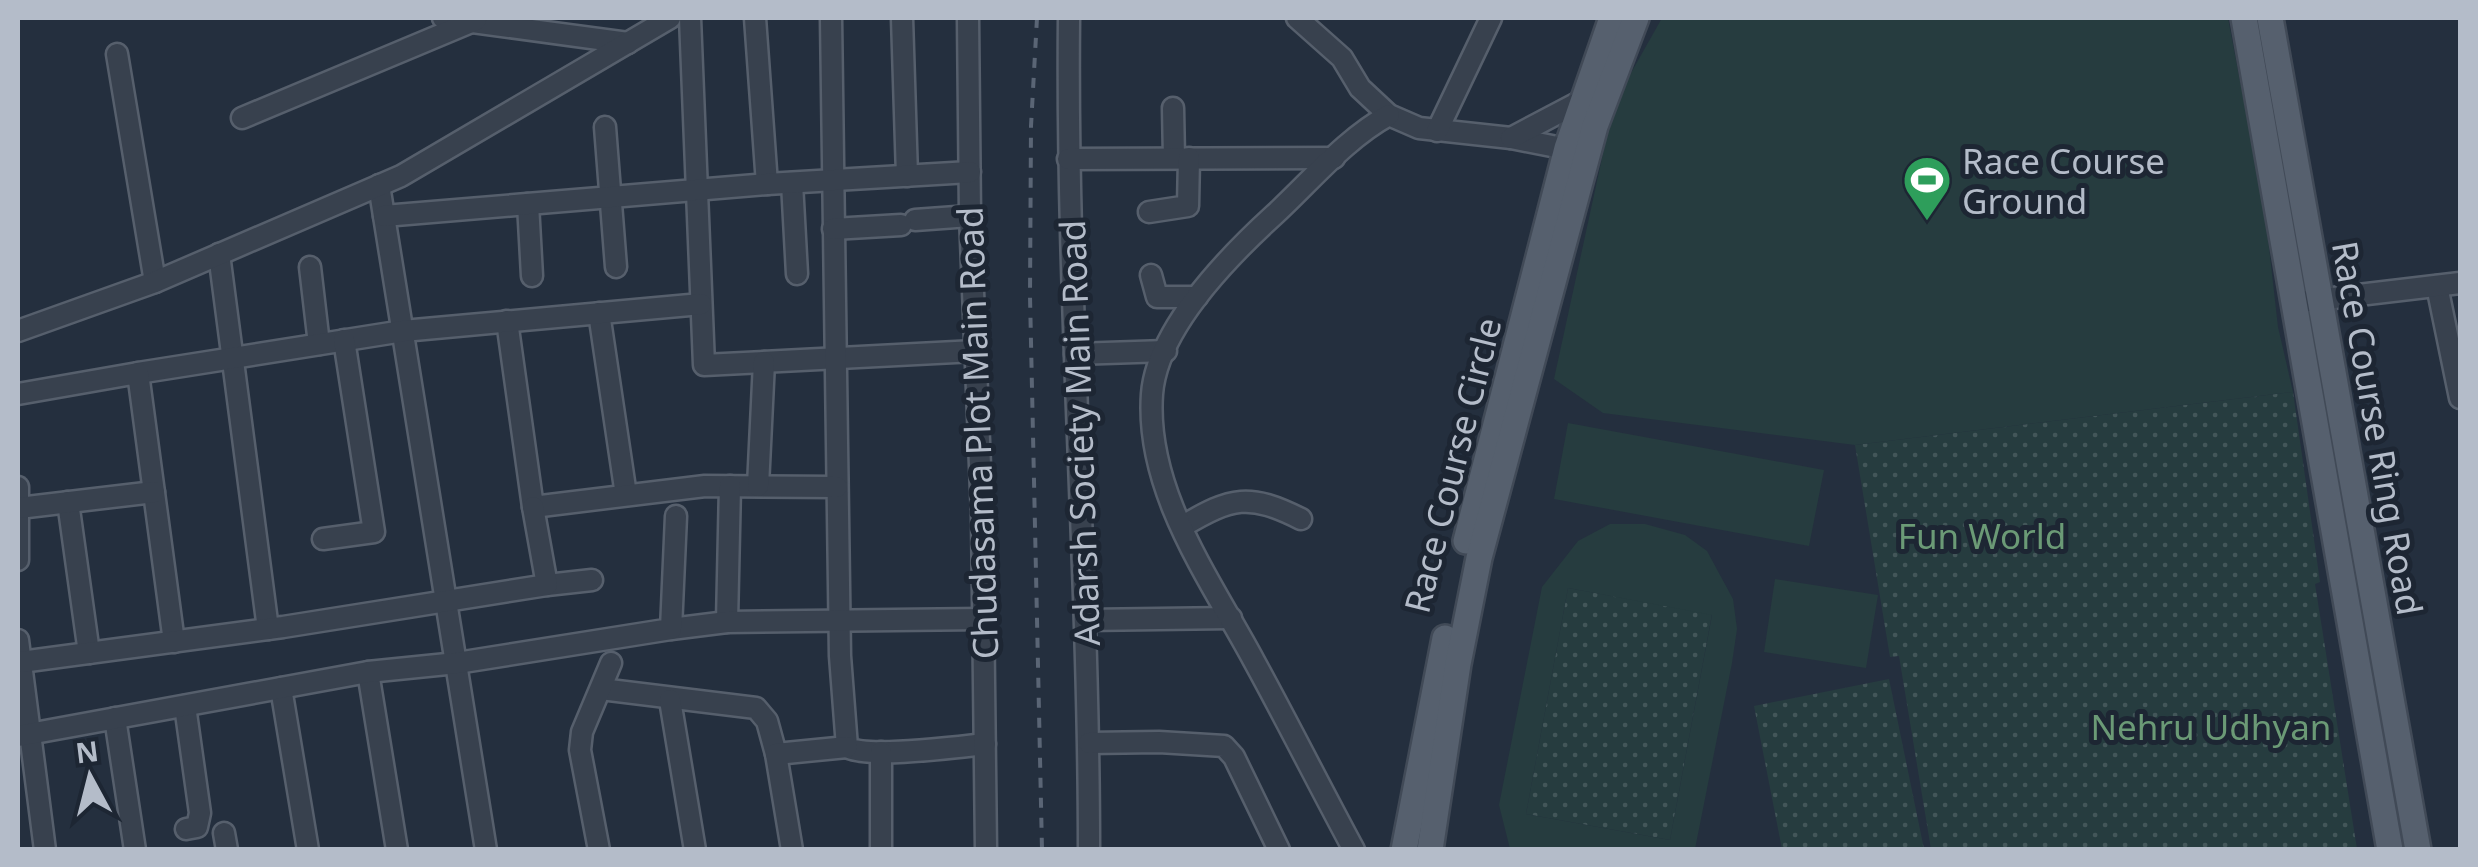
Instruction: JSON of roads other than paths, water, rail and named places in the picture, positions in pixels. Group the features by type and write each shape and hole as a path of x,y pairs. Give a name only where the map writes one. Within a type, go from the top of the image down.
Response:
{"main road":[{"path":"1594,111 1612,18"},
{"path":"1594,111 1636,18"},
{"name":"Race Course Ring Road","path":"2244,18 2309,301 2418,850"},
{"name":"Race Course Ring Road","path":"2270,18 2390,850"},
{"name":"Race Course Circle","path":"1404,850 1462,554 1578,151 1594,111"},
{"name":"Race Course Circle","path":"1430,850 1478,558 1578,151"}],"street":[{"path":"444,18 628,43"},
{"path":"18,331 155,282 400,176 670,18"},
{"path":"690,18 704,364 975,352"},
{"path":"755,18 767,184"},
{"path":"831,18 839,618 847,747"},
{"path":"902,18 907,176"},
{"name":"Chudasama Plot Main Road","path":"968,18 986,850"},
{"name":"Adarsh Society Main Road","path":"1069,18 1068,160 1086,620 1089,850"},
{"path":"1297,18 1342,58 1360,88 1389,115 1419,128 1511,138 1578,151"},
{"path":"1436,130 1490,18"},
{"path":"242,118 476,20"},
{"path":"117,54 155,282"},
{"path":"1149,212 1188,206 1173,108"},
{"path":"1511,138 1594,111"},
{"path":"1354,850 1168,496 1154,450 1152,391 1166,351 1197,297 1254,234 1334,158 1370,126 1389,115"},
{"path":"604,127 616,267"},
{"path":"1068,160 1334,158"},
{"path":"384,216 907,176 970,164"},
{"path":"792,183 796,274"},
{"path":"379,185 486,850"},
{"path":"528,204 532,276"},
{"path":"833,229 970,216"},
{"path":"219,254 268,629"},
{"path":"310,267 320,344"},
{"path":"1151,274 1156,296 1197,297"},
{"path":"2309,301 2460,283"},
{"path":"2437,286 2460,398"},
{"path":"18,394 403,330 701,304"},
{"path":"599,313 626,495"},
{"path":"507,321 546,585"},
{"path":"323,540 374,532 344,340"},
{"path":"1075,354 1166,351"},
{"path":"758,486 764,362"},
{"path":"138,373 174,642"},
{"path":"533,508 730,486 837,487"},
{"path":"727,622 730,486"},
{"path":"18,560 18,497 68,502 154,492"},
{"path":"1183,526 1211,510 1248,500 1266,502 1301,519"},
{"path":"68,502 90,653"},
{"path":"671,629 676,516"},
{"path":"20,662 592,580"},
{"path":"1086,620 1231,618"},
{"path":"24,734 368,672 458,663 727,622 983,619"},
{"path":"18,640 24,734 45,850"},
{"path":"599,850 580,750 582,732 611,663"},
{"path":"368,672 397,850"},
{"path":"281,688 308,850"},
{"path":"601,689 756,708 767,721 776,754 792,850"},
{"path":"670,700 696,850"},
{"path":"184,706 200,814 197,827 186,830"},
{"path":"115,718 135,850"},
{"path":"1089,743 1224,746 1234,758 1279,850"},
{"path":"776,754 847,747 852,751 881,752 985,744"},
{"path":"881,752 881,850"}],"railway":[{"path":"1037,18 1031,126 1030,296 1042,850"}],"place":[{"name":"Race Course Ground","path":"1927,222"}],"park label":[{"name":"Fun World","path":"1982,535"},
{"name":"Nehru Udhyan","path":"2211,726"}]}
